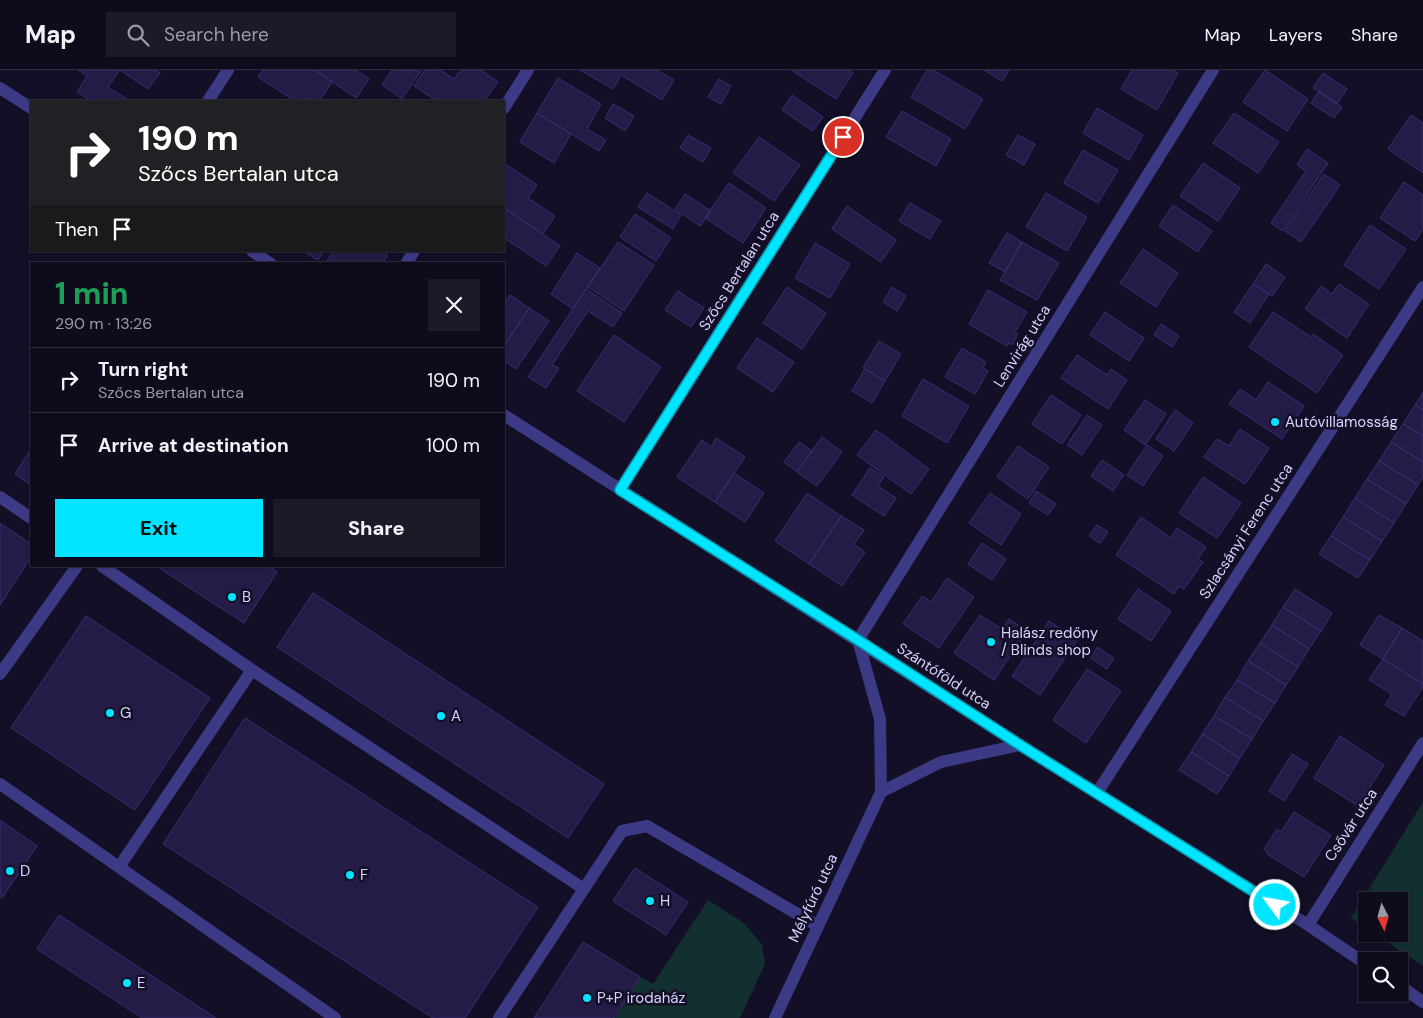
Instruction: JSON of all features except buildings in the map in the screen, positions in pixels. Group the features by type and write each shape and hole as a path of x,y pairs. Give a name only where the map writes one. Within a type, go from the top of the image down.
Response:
{"street":[{"path":"209,100 228,70"},
{"path":"505,106 528,70"},
{"name":"Szőcs Bertalan utca","path":"620,490 885,70"},
{"name":"Lenvirág utca","path":"858,640 1213,70"},
{"path":"0,88 30,107"},
{"path":"253,252 268,262"},
{"name":"Szlacsányi Ferenc utca","path":"1097,793 1423,287"},
{"name":"Szántóföld utca","path":"505,416 1020,745 1308,925 1358,959"},
{"path":"0,497 30,517"},
{"path":"0,674 76,567"},
{"path":"103,567 252,670 584,890"},
{"name":"Mélyfúró utca","path":"775,1018 881,792 880,719 858,640"},
{"path":"119,867 252,670"},
{"name":"Csővár utca","path":"1308,925 1423,743"},
{"path":"881,792 941,762 1020,745"},
{"path":"0,784 335,1018"},
{"path":"499,1018 622,831 647,826 818,926"},
{"path":"1408,992 1423,1002"}],"green space":[{"path":"1423,802 1423,966 1408,956 1408,952 1402,952 1387,942 1408,942 1408,892 1367,892"},
{"path":"708,900 744,923 762,945 765,964 740,1018 615,1018 640,977 653,984"},
{"path":"1358,907 1358,923 1351,918"}],"place":[{"name":"Autóvillamosság","path":"1275,422"},
{"name":"B","path":"232,597"},
{"name":"Halász redőny / Blinds shop","path":"991,642"},
{"name":"G","path":"110,713"},
{"name":"A","path":"441,716"},
{"name":"D","path":"10,871"},
{"name":"F","path":"350,875"},
{"name":"H","path":"650,901"},
{"name":"E","path":"127,983"},
{"name":"P+P irodaház","path":"587,998"}],"route":[{"path":"843,137 620,490 1275,905"}]}
